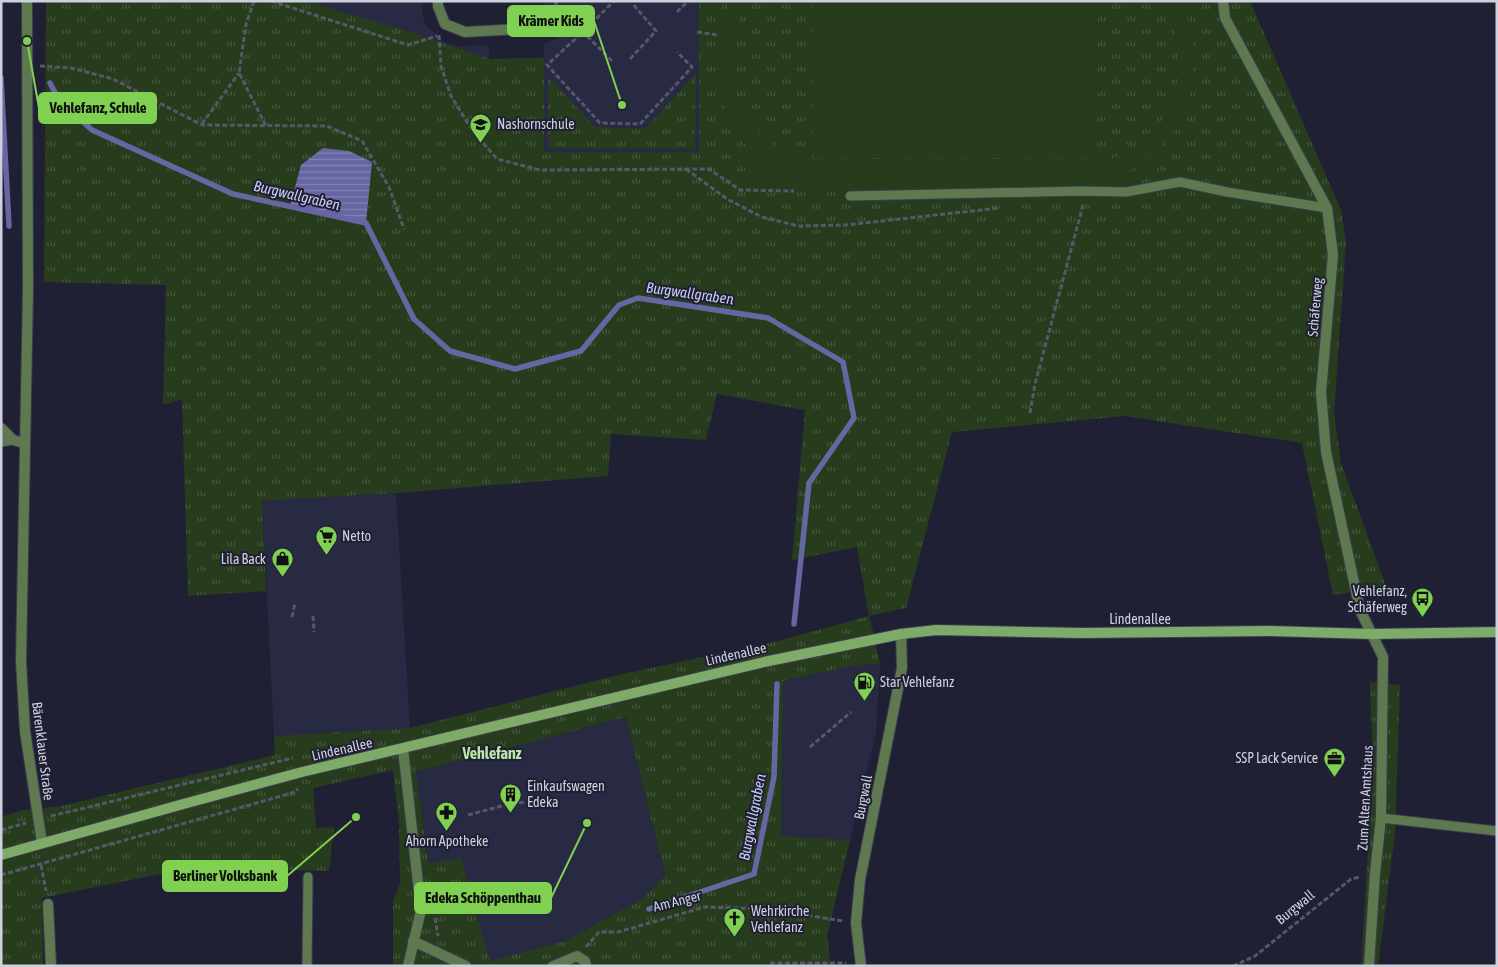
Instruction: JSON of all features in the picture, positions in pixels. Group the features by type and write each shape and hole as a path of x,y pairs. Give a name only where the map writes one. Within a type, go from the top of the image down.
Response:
{"main road":[{"name":"Lindenallee","path":"1,855 302,772 764,662 901,634 936,630 1081,633 1269,632 1372,634 1497,632"}],"street":[{"name":"Bärenklauer Straße","path":"27,1 28,289 20,661 25,730 42,843"},
{"path":"438,1 445,24 465,32 520,29"},
{"name":"Schäferweg","path":"1223,1 1225,18 1327,208 1333,255 1321,392 1326,452 1360,610 1372,634"},
{"path":"1,428 13,440 24,443"},
{"name":"Burgwall","path":"860,964 856,923 860,880 902,668 901,634"},
{"name":"Zum Alten Amtshaus","path":"1369,966 1375,872 1381,818 1383,657 1372,634"},
{"path":"402,749 421,910 408,966"},
{"path":"48,904 51,966"},
{"path":"413,941 466,966"},
{"path":"553,966 577,956 585,961 586,966"}],"lane":[{"path":"850,196 1081,191 1126,192 1180,182 1327,208"},
{"path":"1,442 13,440"},
{"path":"1381,818 1497,831"},
{"path":"307,966 308,877"}],"path":[{"path":"202,125 239,73 246,24 254,1"},
{"path":"271,1 408,45 440,35"},
{"path":"554,1 612,61"},
{"path":"614,1 547,65 600,123 640,124 692,67 677,52"},
{"path":"676,12 688,1"},
{"path":"630,59 656,31 632,3"},
{"path":"445,24 440,35 441,66 451,96 472,130 497,159 540,170 709,169 740,190 794,191"},
{"path":"558,30 594,32"},
{"path":"697,32 717,35"},
{"path":"27,66 71,68 114,78 202,125 328,126 362,141 389,187 404,229"},
{"path":"239,73 266,126"},
{"path":"1030,413 1035,384 1084,199"},
{"path":"292,617 295,603"},
{"path":"313,616 314,632"},
{"path":"810,747 851,712"},
{"path":"1,830 38,819 301,756"},
{"path":"1,875 292,793 304,786 302,772"},
{"path":"468,815 517,802 536,804"},
{"path":"40,865 48,904"},
{"name":"Burgwall","path":"1233,966 1255,956 1351,880 1375,872"},
{"name":"Am Anger","path":"577,956 599,932 618,932 705,907 768,909 856,923"},
{"path":"770,963 860,964"}],"shaded area":[{"path":"64,1 423,1 422,14 426,25 444,42 457,46 489,45 489,59 544,58 544,44 558,38 558,23 544,17 543,1 699,1 699,174 768,230"},
{"path":"396,493 410,728 274,736 262,501"},
{"path":"880,664 876,733 850,840 781,836 783,681 855,665"},
{"path":"626,717 665,875 642,899 565,941 490,961 461,858 428,863 416,772"}],"green space":[{"path":"46,1 306,1 408,31 489,59 544,58 544,152 699,152 699,1 1250,1 1341,210 1346,242 1334,413 1341,463 1386,586 1333,595 1302,443 1125,416 952,432 906,608 869,616 857,547 792,560 805,410 717,394 706,440 611,434 608,476 396,493 262,501 266,591 188,596 182,399 163,405 166,285 44,282"},
{"path":"730,1 749,1 746,4 733,38 732,87 745,117 773,145 809,162 1101,164 1134,148 1161,122 1178,83 1177,38 1159,1 1180,1 1194,35 1193,85 1176,130 1144,163 1124,174 1124,187 749,186 750,150 732,127 717,89 717,35"},
{"path":"813,1 1098,1 1097,158 813,158"},
{"path":"696,73 695,149 548,148 548,76 595,127 645,129"},
{"path":"869,616 880,664 855,665 783,681 781,836 850,840 827,936 831,966 393,966 393,901 400,883 399,824 393,770 313,788 316,828 334,827 329,871 194,867 42,898 43,966 1,966 1,817 23,810 61,806 275,755 274,736 410,728 618,675 778,641","holes":["626,717 665,875 642,899 565,941 490,961 461,858 428,863 416,772"]},
{"path":"1370,682 1400,685 1395,834 1378,966 1361,966 1373,766"}],"water":[{"path":"323,148 349,151 372,162 366,223 290,206 301,165"}],"waterway":[{"name":"Burgwallgraben","path":"1,78 9,226"},
{"name":"Burgwallgraben","path":"50,83 59,100 92,130 233,194 366,223 414,319 450,351 515,369 581,351 619,305 638,298 768,318 843,362 854,418 809,483 794,624"},
{"name":"Burgwallgraben","path":"649,909 754,874 774,777 777,684"}],"place":[{"name":"Vehlefanz, Schule","path":"27,41"},
{"name":"Krämer Kids","path":"622,105"},
{"name":"Nashornschule","path":"481,143"},
{"name":"Netto","path":"326,555"},
{"name":"Lila Back","path":"282,578"},
{"name":"Vehlefanz, Schäferweg","path":"1423,618"},
{"name":"Star Vehlefanz","path":"864,701"},
{"name":"SSP Lack Service","path":"1334,777"},
{"name":"Einkaufswagen Edeka","path":"511,813"},
{"name":"Berliner Volksbank","path":"356,817"},
{"name":"Edeka Schöppenthau","path":"587,823"},
{"name":"Ahorn Apotheke","path":"447,832"},
{"name":"Wehrkirche Vehlefanz","path":"735,938"}],"district":[{"name":"Vehlefanz","path":"492,753"}]}
